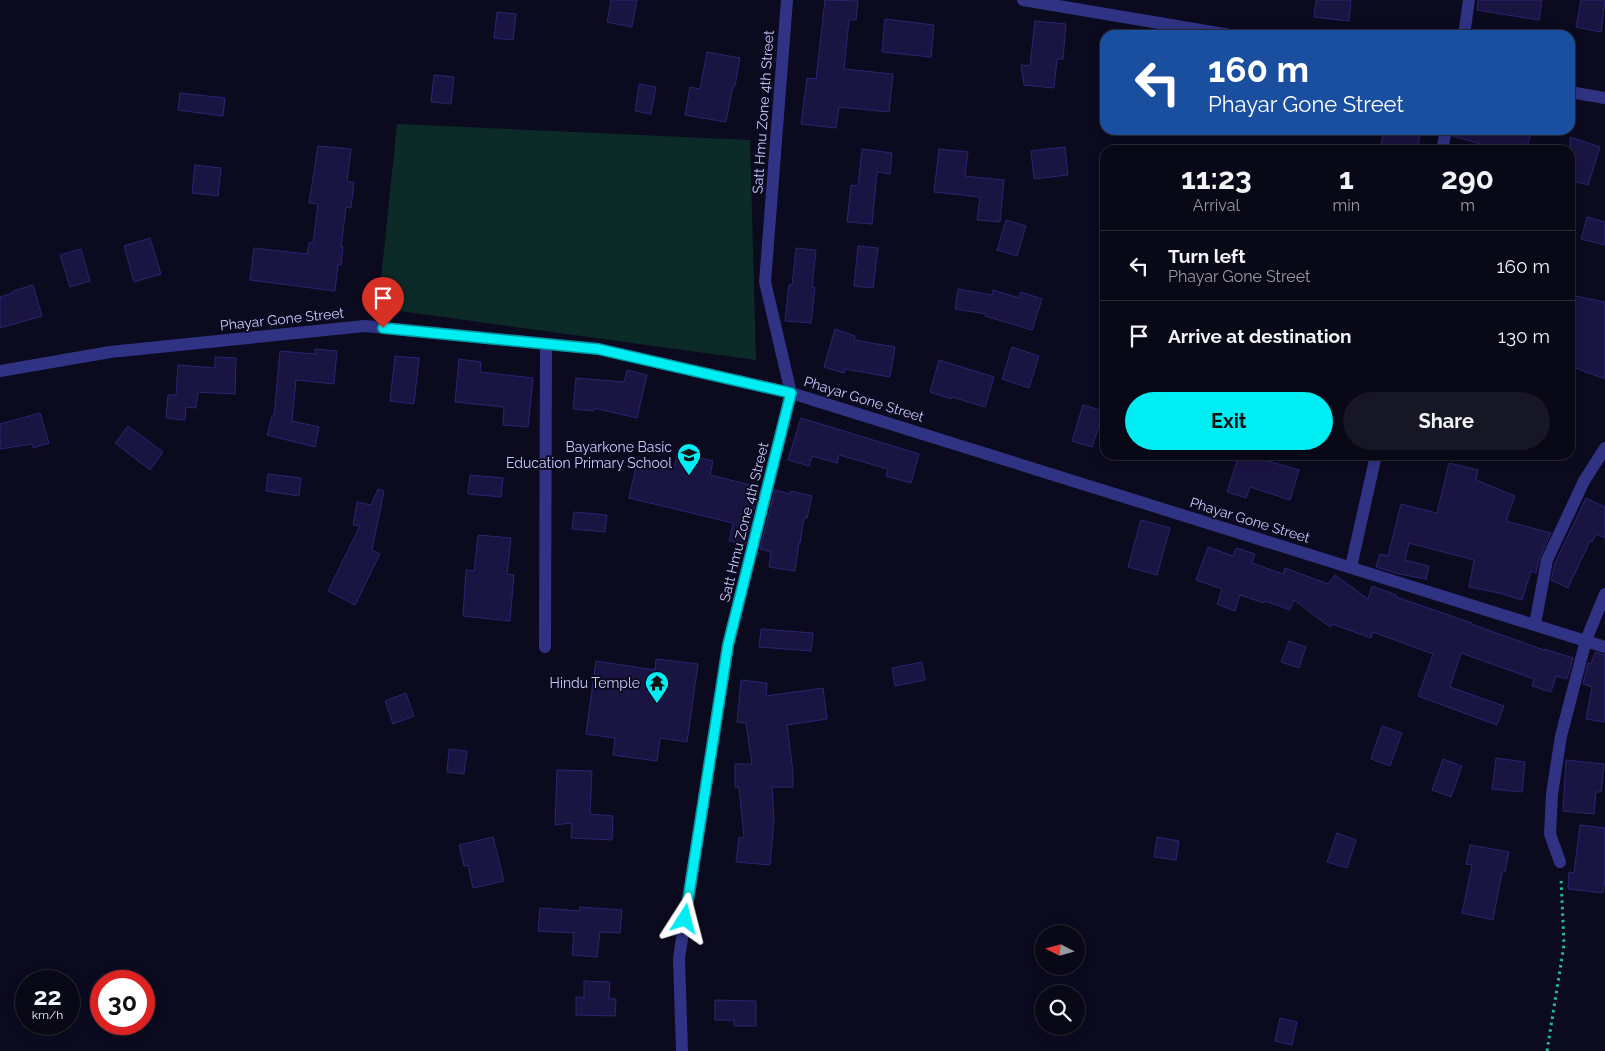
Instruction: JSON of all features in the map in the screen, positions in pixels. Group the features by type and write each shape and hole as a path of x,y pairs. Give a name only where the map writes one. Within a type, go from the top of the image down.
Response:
{"street":[{"name":"Satt Hmu Zone 4th Street","path":"682,1051 679,958 728,645 791,393 765,282 787,0"},
{"path":"1023,0 1200,30"},
{"path":"1465,30 1469,0"},
{"path":"1575,93 1605,98"},
{"name":"Phayar Gone Street","path":"0,371 110,352 365,326 598,349 791,393 1605,646"},
{"path":"545,647 546,344"},
{"path":"1535,624 1547,560 1584,481 1605,448"},
{"path":"1351,567 1375,460"},
{"path":"1560,862 1550,834 1552,794 1561,736 1586,640 1605,594"}],"path":[{"path":"1547,1051 1564,945 1560,862"}],"green space":[{"path":"397,124 750,140 756,360 378,308"}],"building":[{"path":"611,0 637,0 632,27 607,22"},
{"path":"825,0 858,1 856,20 849,20 844,69 893,74 889,112 839,107 836,128 801,124 807,78 816,79"},
{"path":"1316,0 1351,0 1349,21 1314,17"},
{"path":"1478,0 1542,0 1539,20 1477,10"},
{"path":"1581,0 1605,0 1601,32 1576,27"},
{"path":"497,12 516,14 513,40 494,38"},
{"path":"885,19 934,25 931,57 882,52"},
{"path":"1035,21 1066,24 1063,59 1057,59 1054,88 1024,85 1021,65 1030,66"},
{"path":"707,52 740,58 726,122 685,115 690,87 700,89"},
{"path":"434,75 454,77 451,104 431,102"},
{"path":"639,84 656,87 651,114 635,111"},
{"path":"180,93 225,98 223,116 178,110"},
{"path":"1382,135 1420,135 1418,145 1381,145"},
{"path":"1530,135 1528,145 1484,145 1453,136"},
{"path":"1570,137 1600,147 1588,185 1575,181 1575,145 1570,145"},
{"path":"318,146 351,149 347,182 354,182 351,208 346,207 341,247 343,247 341,265 338,265 335,291 250,280 254,248 307,254 309,243 313,243 318,204 309,203"},
{"path":"1065,147 1068,175 1034,179 1031,151"},
{"path":"862,149 892,153 890,174 877,172 872,224 847,222 851,185 858,186"},
{"path":"939,149 968,152 965,176 1004,180 1000,222 977,220 980,197 934,192"},
{"path":"195,165 221,168 218,196 192,193"},
{"path":"1587,217 1605,222 1605,245 1581,239"},
{"path":"1006,220 1026,226 1017,256 997,250"},
{"path":"150,238 161,274 134,282 124,246"},
{"path":"858,246 878,248 873,288 854,286"},
{"path":"796,248 816,250 812,287 815,287 811,323 785,321 789,285 792,285"},
{"path":"81,249 90,281 70,287 60,255"},
{"path":"33,285 42,316 0,328 0,297"},
{"path":"958,289 992,295 993,290 1019,298 1021,292 1042,299 1032,330 985,316 986,314 955,309"},
{"path":"1575,296 1605,302 1605,379 1575,368"},
{"path":"835,329 855,336 854,340 895,347 890,377 845,369 844,373 824,367"},
{"path":"1012,347 1039,356 1029,388 1002,379"},
{"path":"315,349 337,351 334,384 296,380 292,421 319,427 315,447 267,435 272,416 274,416 280,351 315,354"},
{"path":"395,356 419,358 414,404 390,401"},
{"path":"215,357 236,358 235,394 198,392 196,408 186,407 185,420 166,418 168,395 176,395 178,365 215,368"},
{"path":"459,359 481,362 480,372 533,378 528,427 503,425 504,407 455,402"},
{"path":"939,360 994,377 985,407 930,392"},
{"path":"627,370 647,375 637,418 594,408 594,411 573,409 576,378 624,382"},
{"path":"1083,405 1100,410 1100,423 1092,447 1072,441"},
{"path":"40,413 49,443 33,448 32,444 0,449 0,424"},
{"path":"801,418 919,454 911,483 886,476 888,469 839,455 837,463 812,456 809,466 788,460"},
{"path":"128,426 163,452 150,470 115,443"},
{"path":"678,452 713,461 710,475 759,487 745,545 729,541 733,523 629,498 638,458 674,467"},
{"path":"1237,460 1264,460 1299,470 1290,500 1250,487 1246,498 1227,492"},
{"path":"1449,463 1478,470 1476,480 1515,496 1506,521 1551,533 1540,557 1536,573 1531,571 1522,600 1469,587 1474,560 1409,543 1405,560 1429,566 1426,579 1376,567 1380,554 1388,556 1401,504 1437,513"},
{"path":"268,474 301,478 299,496 266,491"},
{"path":"470,475 503,478 501,497 468,494"},
{"path":"378,489 384,491 372,550 380,554 355,605 328,591 360,526 353,525 357,502 371,505"},
{"path":"775,490 790,494 791,491 812,496 807,518 804,518 795,571 769,567 771,552 760,549"},
{"path":"1586,498 1605,507 1605,538 1596,534 1592,542 1590,541 1568,588 1551,580 1555,563"},
{"path":"574,512 607,515 605,532 572,529"},
{"path":"1141,520 1170,528 1157,575 1128,567"},
{"path":"478,535 511,538 507,574 514,575 510,621 463,616 466,570 474,571"},
{"path":"1208,547 1233,556 1236,548 1255,554 1252,563 1283,574 1285,568 1328,584 1335,575 1368,599 1372,586 1396,595 1396,597 1471,624 1544,650 1573,658 1567,679 1556,676 1551,692 1532,686 1534,679 1461,653 1450,687 1504,706 1497,725 1464,713 1418,696 1433,654 1373,632 1371,638 1332,624 1330,627 1294,600 1290,610 1240,595 1235,611 1217,604 1222,589 1196,580"},
{"path":"761,629 813,633 811,651 759,647"},
{"path":"1289,641 1306,647 1299,668 1281,662"},
{"path":"1595,652 1605,655 1605,722 1586,719 1592,687 1583,684 1588,663 1591,664"},
{"path":"656,659 698,664 687,742 660,738 657,761 613,755 615,738 586,734 596,661 655,670"},
{"path":"922,662 925,680 895,686 892,668"},
{"path":"741,680 767,683 766,696 823,688 827,719 787,725 793,787 772,787 774,819 770,865 736,862 739,837 744,838 739,787 735,787 735,764 752,764 746,723 737,722"},
{"path":"406,693 414,716 393,724 385,701"},
{"path":"1382,726 1402,733 1390,766 1371,759"},
{"path":"449,749 467,751 464,774 447,772"},
{"path":"1496,758 1525,762 1522,792 1492,789"},
{"path":"1443,759 1462,766 1451,797 1432,790"},
{"path":"1566,760 1604,764 1601,792 1596,792 1594,814 1563,811"},
{"path":"557,770 592,771 590,814 613,816 612,840 571,838 572,823 555,825"},
{"path":"1580,825 1605,828 1605,879 1603,893 1568,889 1569,872 1574,873"},
{"path":"1337,833 1356,840 1347,868 1327,862"},
{"path":"493,837 504,881 473,888 468,865 464,866 459,845"},
{"path":"1157,837 1179,841 1176,860 1154,857"},
{"path":"1470,845 1509,852 1505,872 1502,872 1493,920 1462,913 1472,865 1466,864"},
{"path":"580,907 622,910 620,933 600,932 597,957 572,955 574,933 538,931 540,908 580,911"},
{"path":"584,981 610,982 609,999 616,999 615,1016 576,1015 576,997 584,998"},
{"path":"715,1000 756,1001 756,1026 734,1026 734,1020 715,1020"},
{"path":"1280,1018 1297,1022 1292,1045 1275,1041"}],"place":[{"name":"Bayarkone Basic Education Primary School","path":"689,476"},
{"name":"Hindu Temple","path":"657,704"}],"route":[{"path":"383,328 598,349 791,393 728,645 685,919"}]}
